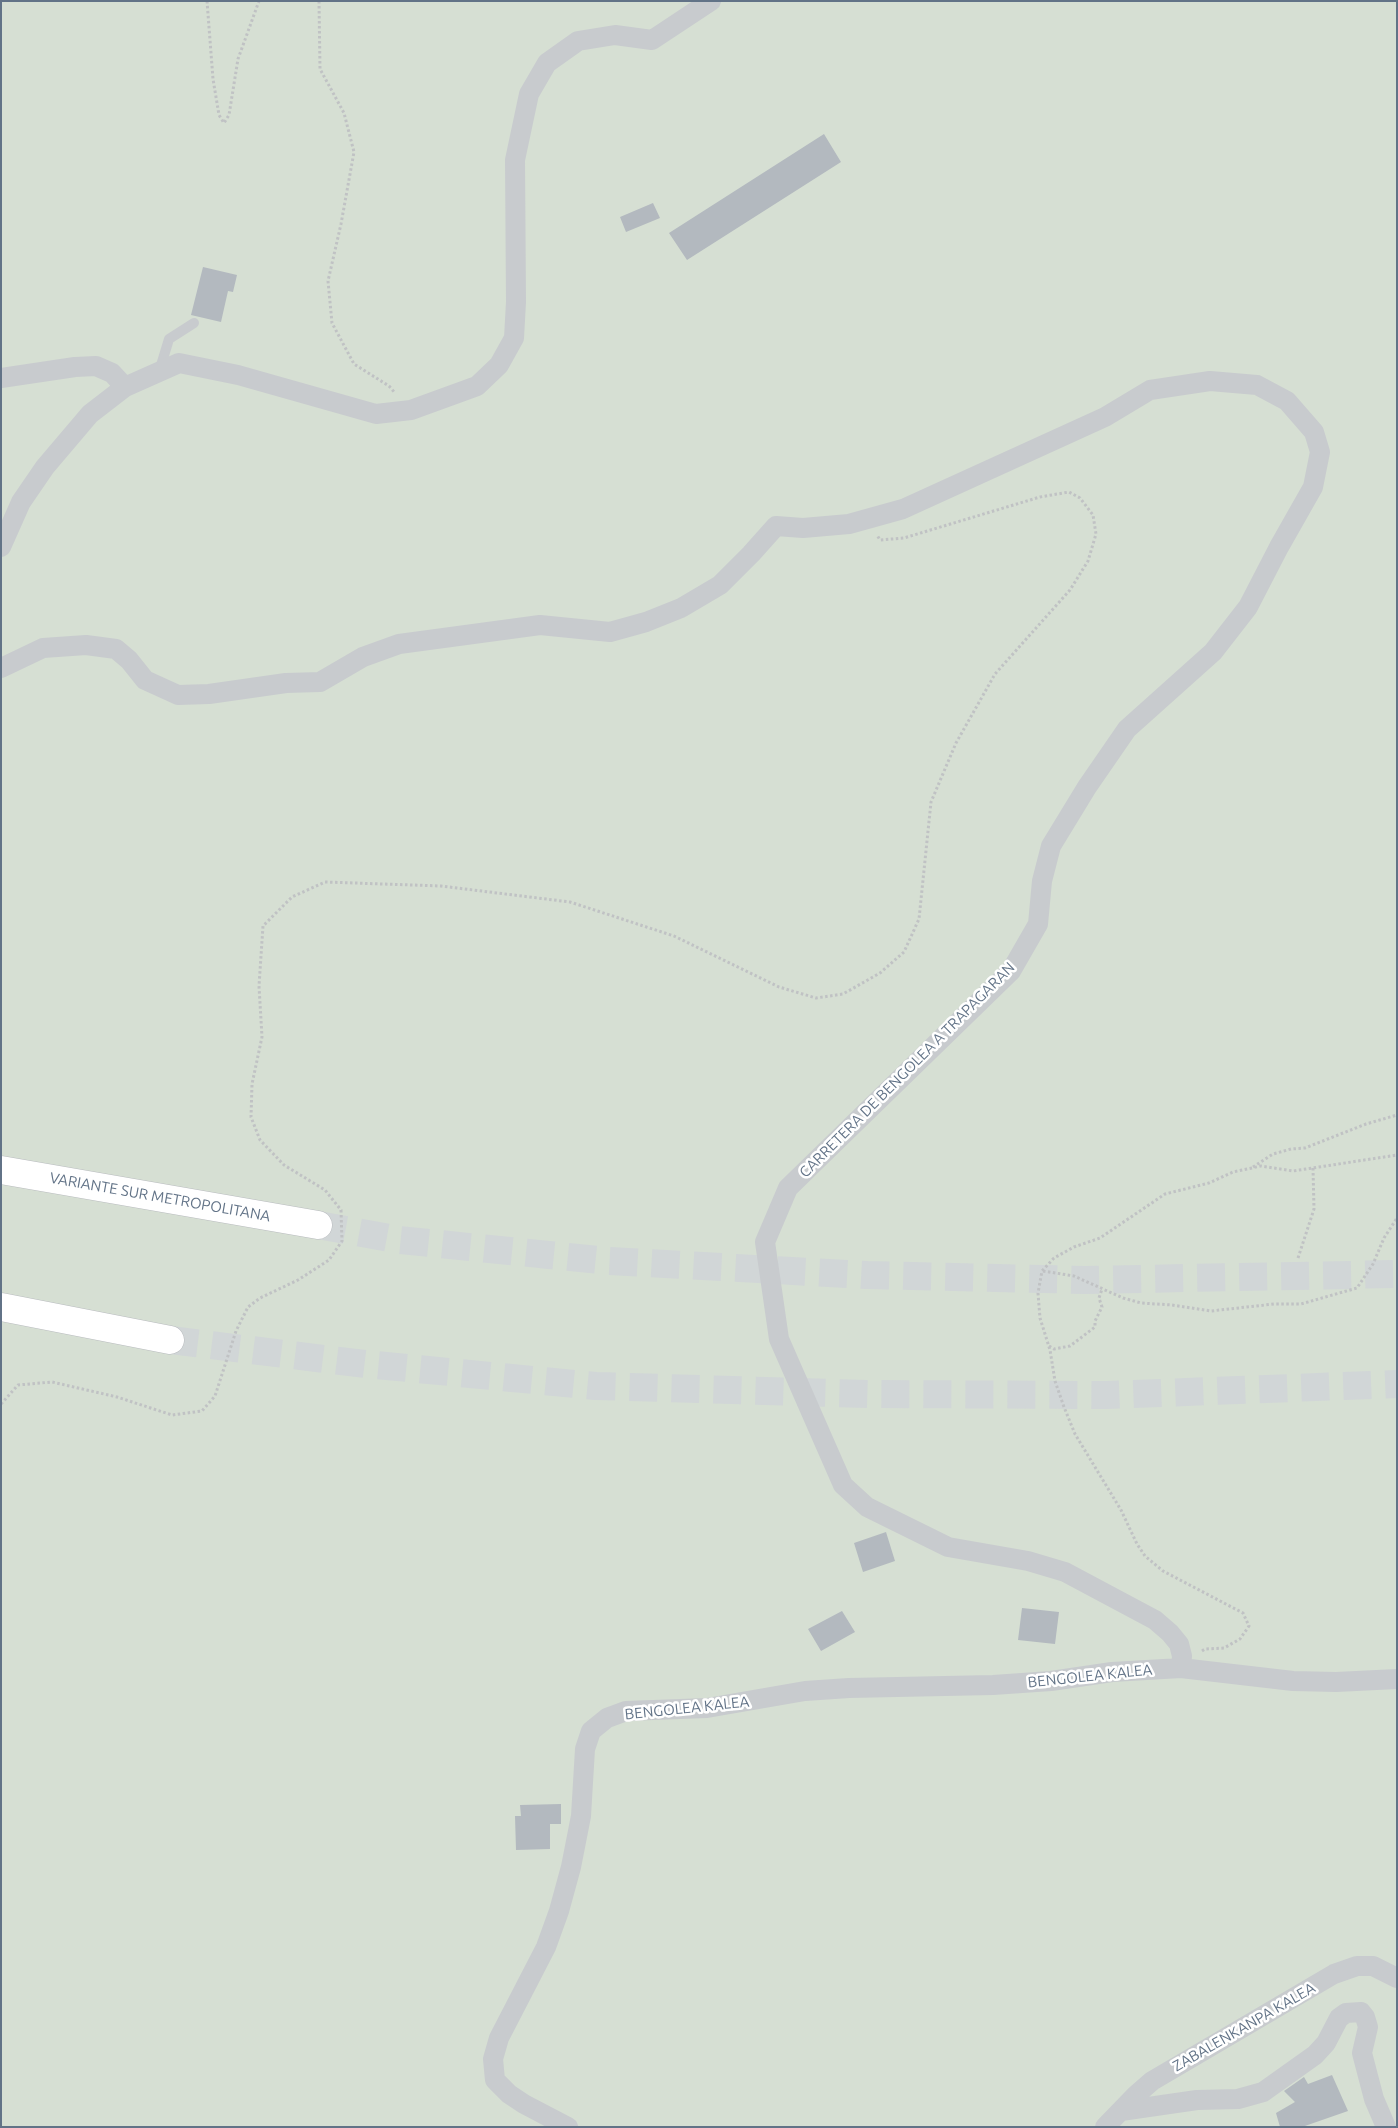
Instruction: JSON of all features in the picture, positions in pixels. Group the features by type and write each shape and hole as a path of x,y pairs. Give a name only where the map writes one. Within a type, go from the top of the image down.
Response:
{"highway":[{"name":"VARIANTE SUR METROPOLITANA","path":"1,1170 318,1225"},
{"path":"1,1307 170,1340"}],"street":[{"path":"1,547 21,502 45,466 90,414 125,387 179,363 238,375 376,414 411,410 477,386 499,365 514,338 516,302 515,160 529,94 547,63 578,41 615,35 652,40 711,1"},
{"path":"1,378 75,367 96,366 112,373 125,387"},
{"name":"CARRETERA DE BENGOLEA A TRAPAGARAN","path":"1,668 43,648 86,645 116,649 129,660 145,680 178,695 209,694 286,683 320,682 363,657 399,644 540,625 610,632 646,622 681,608 720,585 776,526 803,528 849,524 903,509 1104,417 1150,390 1210,380 1256,385 1287,401 1314,432 1320,452 1313,487 1248,607 1213,652 1127,729 1087,787 1051,846 1042,881 1038,924 1011,971 788,1188 765,1242 779,1339 843,1485 867,1507 948,1547 1028,1560 1065,1572 1155,1620 1179,1644 1182,1656 1181,1668"},
{"path":"1181,1668 1293,1680 1336,1682 1397,1679"},
{"name":"BENGOLEA KALEA","path":"568,2127 509,2094 496,2080 493,2059 499,2038 546,1948 560,1912 581,1816 585,1749 591,1731 607,1718 626,1711 708,1708 806,1691 849,1688 992,1685 1112,1672 1181,1668"},
{"name":"ZABALENKANPA KALEA","path":"1105,2127 1120,2110 1152,2081 1334,1974 1357,1966 1373,1966 1397,1978"},
{"path":"1120,2110 1197,2100 1238,2099 1263,2092 1315,2055 1326,2043 1339,2018 1346,2013 1361,2012 1368,2026 1362,2053 1374,2099 1386,2127"}],"lane":[{"path":"159,372 169,339 194,324"}],"path":[{"path":"207,1 213,79 219,115 224,123 229,115 238,59 259,1"},
{"path":"319,1 320,69 344,113 354,152 328,281 332,323 354,364 389,386 411,410"},
{"path":"1,1404 18,1385 52,1382 117,1397 172,1415 202,1411 215,1396 236,1331 248,1307 260,1298 298,1280 329,1260 342,1241 341,1210 325,1190 284,1165 260,1140 251,1116 252,1084 262,1037 259,986 263,926 292,897 325,882 441,886 570,902 674,936 779,987 816,998 843,994 880,974 904,952 919,919 931,802 956,743 995,674 1070,590 1088,561 1096,534 1092,515 1080,498 1069,492 1040,497 904,538 880,540 870,518"},
{"path":"1253,1168 1273,1154 1291,1149 1305,1148 1366,1124 1397,1115"},
{"path":"1181,1668 1205,1649 1224,1648 1240,1639 1249,1626 1243,1613 1162,1572 1145,1556 1136,1544 1116,1502 1075,1434 1055,1381 1049,1345 1040,1318 1038,1293 1042,1271 1054,1258 1074,1247 1100,1238 1165,1194 1209,1183 1233,1172 1262,1166 1293,1171 1397,1155"},
{"path":"1298,1258 1314,1209 1313,1168"},
{"path":"1042,1271 1074,1276 1102,1289 1141,1303 1172,1305 1211,1311 1274,1304 1301,1304 1356,1288 1373,1264 1384,1238 1397,1218"},
{"path":"1049,1345 1054,1349 1070,1346 1095,1327 1102,1307 1099,1298 1102,1289"}],"shaded area":[{"path":"1,1 1397,1 1397,2127 1,2127"}],"building":[{"path":"824,134 841,162 687,260 669,233"},
{"path":"653,203 660,218 626,232 620,217"},
{"path":"203,267 237,275 233,292 228,291 221,322 191,315"},
{"path":"886,1532 895,1561 863,1572 854,1543"},
{"path":"1022,1608 1059,1612 1055,1644 1018,1640"},
{"path":"842,1611 855,1632 821,1651 808,1629"},
{"path":"561,1804 561,1824 550,1824 550,1849 516,1850 515,1816 521,1816 520,1805"},
{"path":"1332,2075 1348,2111 1302,2127 1280,2127 1276,2113 1295,2102 1284,2091 1304,2077 1308,2084"}],"tunnel":[{"path":"318,1225 400,1240 609,1261 867,1275 1085,1280 1397,1274"},
{"path":"170,1340 365,1364 596,1386 868,1394 1107,1395 1397,1384"}]}
